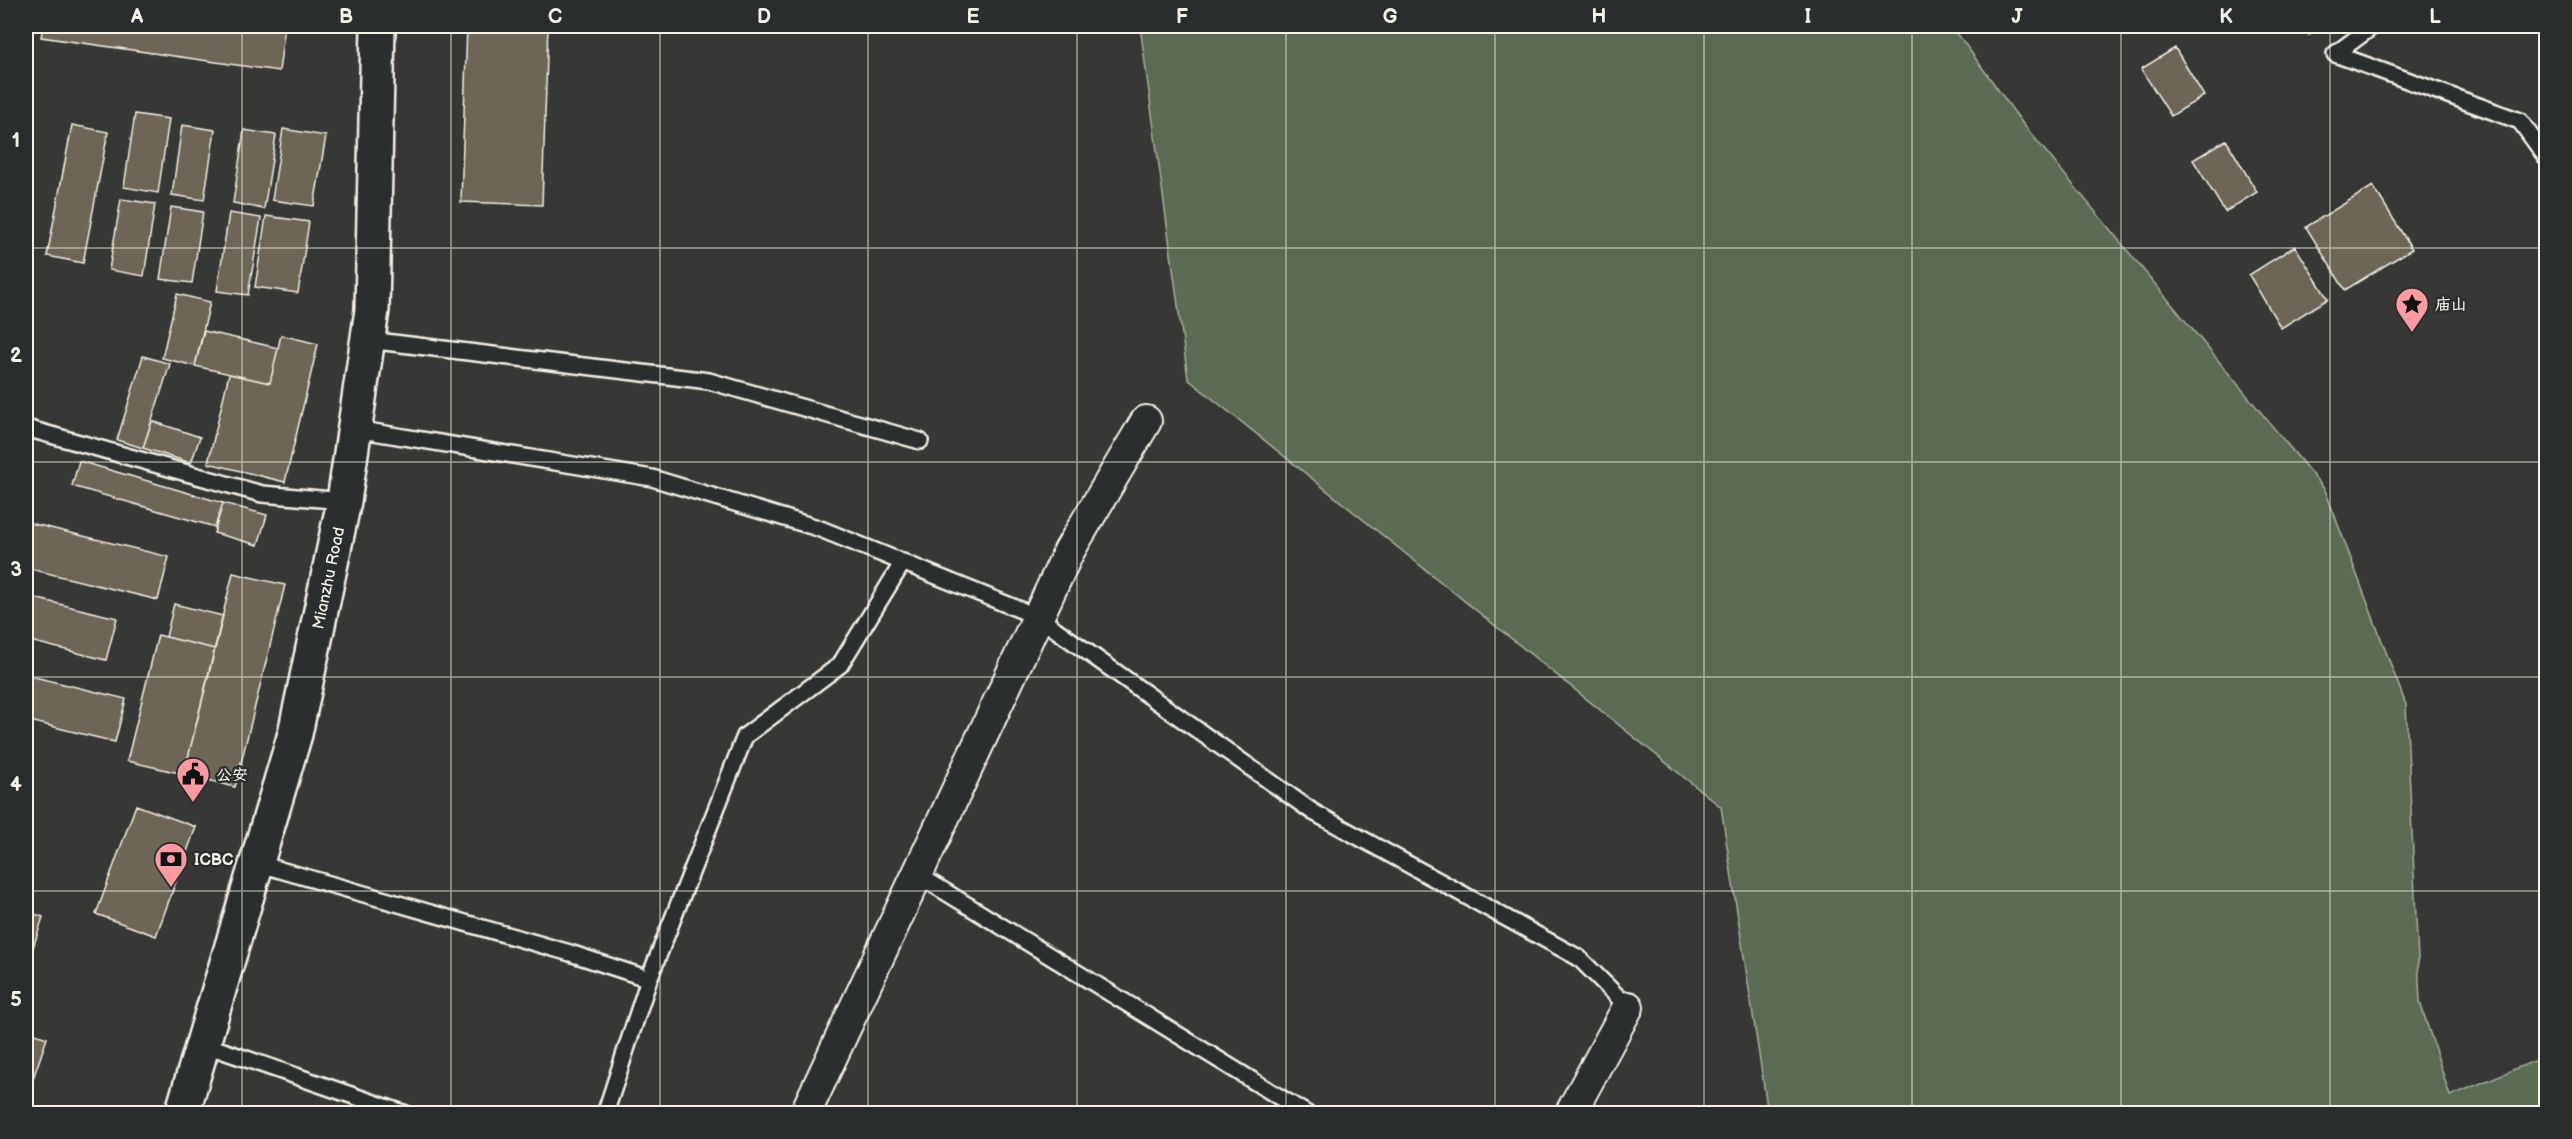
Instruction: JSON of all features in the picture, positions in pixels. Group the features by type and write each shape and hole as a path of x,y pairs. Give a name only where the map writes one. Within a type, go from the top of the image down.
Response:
{"street":[{"name":"Mianzhu Road","path":"182,1113 295,734 344,501 372,310 378,26"},
{"path":"806,1113 1069,551 1146,421"},
{"path":"1570,1113 1628,1007"}],"lane":[{"path":"2373,26 2335,54 2520,121 2547,157"},
{"path":"368,340 709,381 920,441"},
{"path":"26,428 262,494 344,501"},
{"path":"355,429 652,478 818,528 1038,617 1313,812 1579,958 1628,1007"},
{"path":"605,1113 649,979 745,736 840,665 903,562"},
{"path":"256,863 570,953 649,979"},
{"path":"918,874 1307,1113"},
{"path":"203,1044 406,1113"}],"green space":[{"path":"1140,26 1952,26 2023,124 2325,490 2406,705 2420,1002 2450,1096 2546,1056 2546,1113 1768,1113 1721,807 1188,379"}],"building":[{"path":"43,26 285,26 279,71 41,37"},
{"path":"467,26 548,26 542,205 461,202"},
{"path":"2301,26 2322,26 2309,35"},
{"path":"2175,48 2204,96 2171,116 2141,69"},
{"path":"135,114 169,119 158,193 124,187"},
{"path":"72,125 108,132 83,263 47,256"},
{"path":"182,125 215,130 204,200 172,195"},
{"path":"283,129 326,136 314,206 272,200"},
{"path":"244,130 276,135 264,209 233,203"},
{"path":"2226,140 2257,192 2225,212 2193,160"},
{"path":"2373,186 2412,249 2345,290 2306,227"},
{"path":"121,199 155,204 144,276 109,270"},
{"path":"171,207 203,212 192,283 160,279"},
{"path":"229,213 261,218 248,295 217,291"},
{"path":"266,216 309,222 298,293 255,287"},
{"path":"2295,246 2328,299 2281,328 2249,275"},
{"path":"177,294 210,302 195,366 162,358"},
{"path":"204,331 278,348 270,383 195,366"},
{"path":"281,335 318,344 285,482 208,463 229,374 270,383"},
{"path":"143,356 170,364 143,448 117,440"},
{"path":"152,421 200,437 191,463 143,448"},
{"path":"79,461 223,503 215,527 72,486"},
{"path":"223,503 267,515 258,545 214,533"},
{"path":"26,522 169,557 158,600 26,568"},
{"path":"233,573 285,585 235,787 184,774"},
{"path":"26,596 117,618 106,660 26,640"},
{"path":"174,604 223,616 215,649 166,637"},
{"path":"158,635 215,649 184,774 127,761"},
{"path":"26,675 126,699 115,742 26,720"},
{"path":"136,805 196,827 156,936 96,914"},
{"path":"26,911 43,917 26,969"},
{"path":"26,1031 47,1038 26,1099"}],"place":[{"name":"庙山","path":"2412,333"},
{"name":"公安","path":"193,803"},
{"name":"ICBC","path":"171,888"}]}
